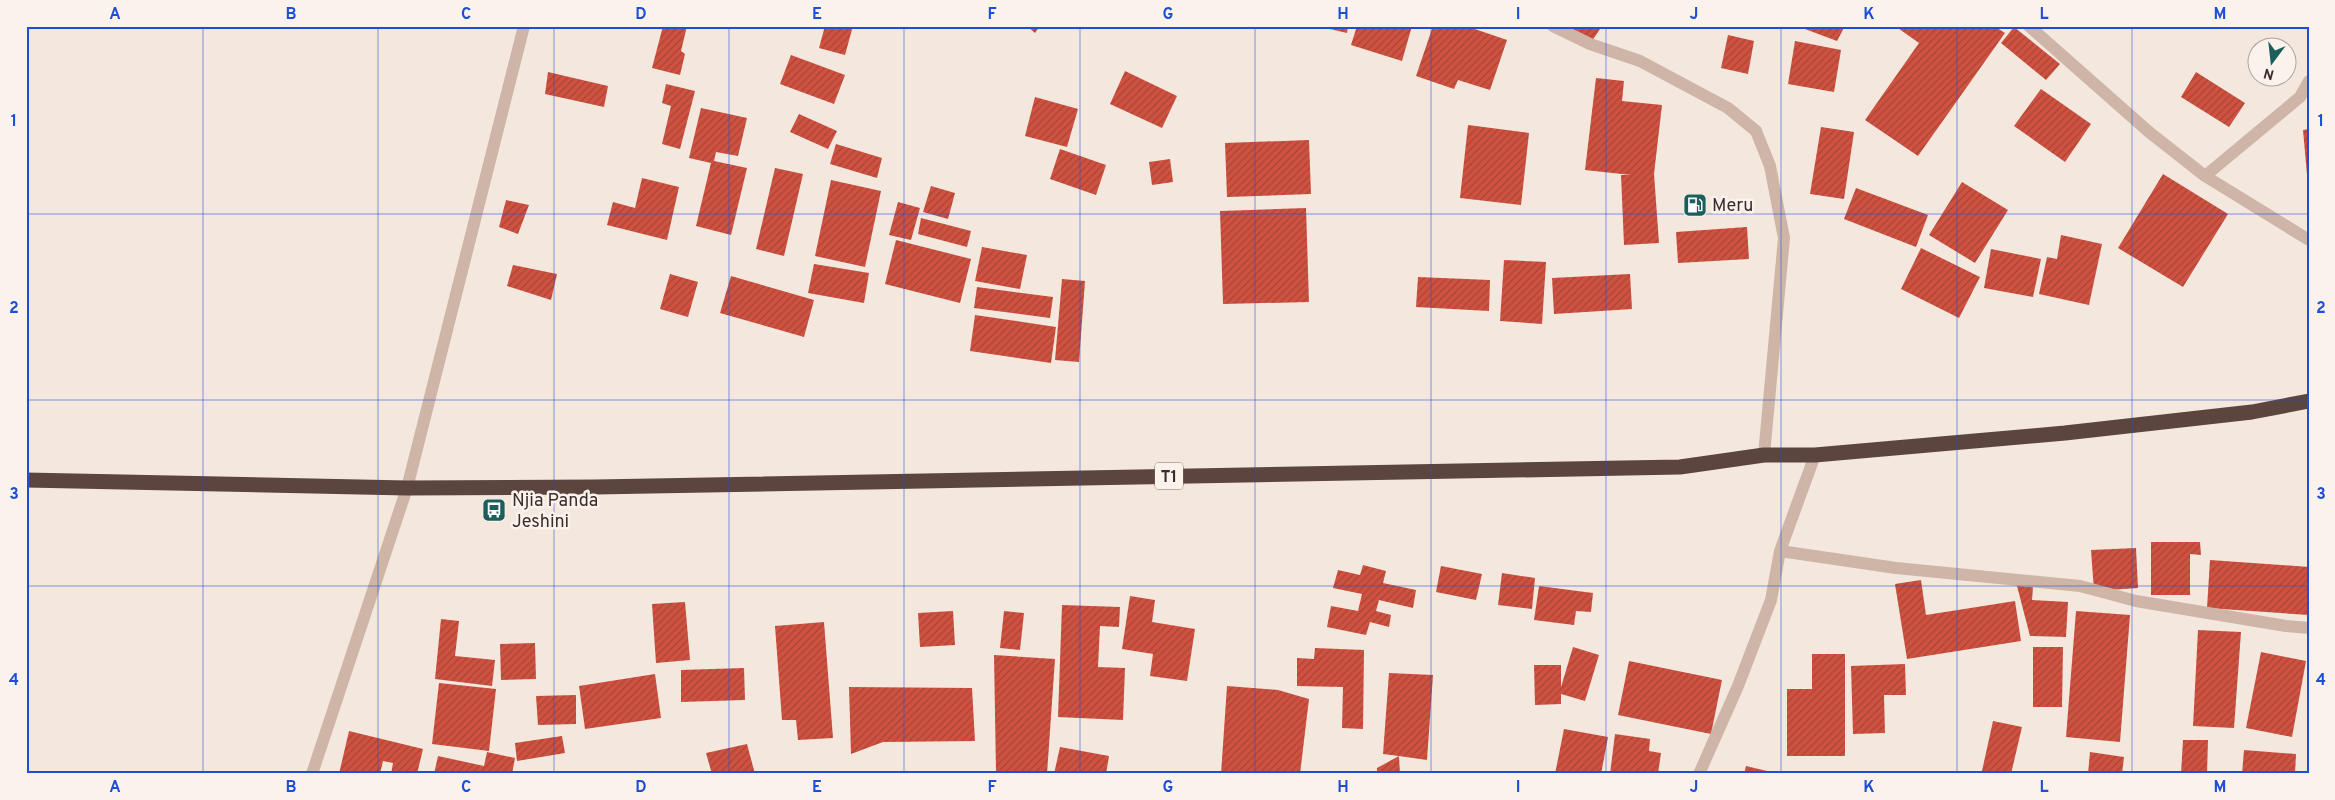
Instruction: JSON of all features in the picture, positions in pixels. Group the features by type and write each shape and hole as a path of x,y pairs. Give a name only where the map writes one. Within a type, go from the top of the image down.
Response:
{"highway":[{"name":"T1","path":"26,480 407,488 605,487 1680,467 1764,456 1815,455 2075,432 2252,412 2309,401"}],"street":[{"path":"312,774 407,488 524,26"},
{"path":"1553,26 1590,44 1640,61 1728,108 1756,131 1770,166 1784,238 1764,456"},
{"path":"2029,26 2149,132 2205,176 2309,240"},
{"path":"2205,176 2300,97 2309,81"},
{"path":"1699,774 1738,686 1771,600 1780,551 1815,455"},
{"path":"1780,551 1896,568 2080,586 2136,600 2286,626 2309,628"}],"building":[{"path":"663,26 687,26 681,51 685,54 680,75 652,68"},
{"path":"825,26 853,26 845,55 819,48"},
{"path":"1027,26 1040,26 1035,33"},
{"path":"1317,26 1348,26 1347,33"},
{"path":"1357,26 1412,26 1402,61 1351,45"},
{"path":"1433,26 1466,26 1507,40 1490,90 1458,80 1454,89 1416,76"},
{"path":"1562,26 1602,26 1590,44"},
{"path":"1797,26 1845,26 1837,41"},
{"path":"1895,26 1994,26 2005,33 1918,156 1865,120 1919,43"},
{"path":"2014,27 2060,64 2046,80 2001,43"},
{"path":"1728,35 1754,41 1748,74 1721,68"},
{"path":"1795,41 1841,50 1834,92 1788,84"},
{"path":"791,55 845,75 834,104 780,84"},
{"path":"1125,71 1177,96 1162,128 1110,104"},
{"path":"548,72 608,86 604,107 545,94"},
{"path":"2196,72 2245,103 2229,127 2181,97"},
{"path":"1596,78 1624,81 1622,101 1662,105 1654,174 1659,243 1624,245 1621,175 1631,175 1585,170"},
{"path":"666,84 695,91 680,149 662,144 671,106 662,103"},
{"path":"2041,89 2091,124 2065,162 2014,126"},
{"path":"1035,97 1078,109 1067,147 1025,136"},
{"path":"701,108 747,118 738,156 716,152 714,161 747,168 731,235 696,226 711,163 689,158"},
{"path":"799,114 837,131 828,149 790,132"},
{"path":"1468,125 1529,133 1521,205 1460,198"},
{"path":"1821,127 1854,132 1844,199 1810,194"},
{"path":"2309,129 2309,175 2307,175 2303,130"},
{"path":"1309,140 1311,194 1227,197 1225,143"},
{"path":"836,144 882,158 877,178 830,164"},
{"path":"1060,149 1106,165 1096,195 1050,179"},
{"path":"1170,159 1173,182 1152,185 1149,162"},
{"path":"775,168 803,174 784,256 756,249"},
{"path":"2163,174 2228,214 2183,287 2118,248"},
{"path":"642,178 679,187 667,240 607,225 613,202 635,208"},
{"path":"831,180 881,191 865,267 815,256"},
{"path":"1962,182 2008,210 1975,263 1929,235"},
{"path":"931,186 955,193 948,219 923,212"},
{"path":"1856,188 1928,215 1916,247 1844,219"},
{"path":"506,200 529,205 518,234 499,227"},
{"path":"898,202 920,208 911,240 889,235"},
{"path":"1306,208 1309,302 1223,304 1220,211"},
{"path":"921,218 971,231 967,247 918,234"},
{"path":"1747,227 1749,259 1678,263 1676,232"},
{"path":"2061,235 2102,244 2089,305 2039,294 2047,257 2057,259"},
{"path":"896,240 971,259 960,303 885,284"},
{"path":"982,247 1027,255 1020,289 975,281"},
{"path":"1921,248 1980,277 1959,318 1901,289"},
{"path":"1991,249 2041,259 2033,297 1984,288"},
{"path":"1504,260 1546,262 1542,324 1500,321"},
{"path":"814,264 869,273 864,303 808,293"},
{"path":"513,265 557,274 551,300 507,286"},
{"path":"670,274 698,282 688,317 660,309"},
{"path":"1630,274 1632,309 1554,314 1552,278"},
{"path":"731,276 814,300 804,337 720,313"},
{"path":"1418,277 1490,280 1489,311 1416,307"},
{"path":"1062,279 1085,281 1079,362 1055,360"},
{"path":"977,287 1053,297 1050,318 974,308"},
{"path":"975,315 1056,327 1051,363 970,351"},
{"path":"2151,542 2200,542 2201,555 2190,554 2190,595 2151,595"},
{"path":"2136,548 2138,588 2094,591 2091,550"},
{"path":"2210,560 2309,567 2309,615 2207,608"},
{"path":"1363,565 1386,571 1383,583 1416,590 1413,608 1379,600 1376,611 1391,615 1389,627 1370,622 1366,635 1327,627 1331,606 1358,611 1362,594 1333,588 1338,570 1360,575"},
{"path":"1441,566 1482,574 1476,600 1436,592"},
{"path":"1502,573 1535,578 1532,609 1498,605"},
{"path":"1921,580 1926,615 2015,601 2021,641 1907,659 1895,584"},
{"path":"1539,586 1593,593 1591,612 1576,611 1574,625 1534,620"},
{"path":"2017,586 2033,587 2032,600 2068,602 2066,637 2030,636"},
{"path":"1130,596 1155,600 1152,622 1195,629 1187,681 1150,676 1153,654 1122,649"},
{"path":"685,602 690,660 656,663 652,604"},
{"path":"1062,605 1120,607 1119,627 1100,626 1098,667 1125,668 1123,720 1058,717"},
{"path":"953,611 955,645 920,647 918,613"},
{"path":"1004,611 1024,613 1020,650 1000,648"},
{"path":"2076,611 2130,615 2120,742 2066,737"},
{"path":"441,619 459,621 455,656 495,660 492,686 435,679"},
{"path":"824,622 833,738 798,740 796,720 782,720 775,626"},
{"path":"2198,630 2241,632 2234,728 2193,726"},
{"path":"535,643 536,679 501,680 500,644"},
{"path":"1573,647 1599,655 1585,701 1561,694 1561,704 1535,705 1534,665 1561,665 1561,687"},
{"path":"2033,647 2063,647 2062,707 2033,707"},
{"path":"1315,648 1364,650 1363,729 1342,728 1343,687 1297,686 1297,658 1314,659"},
{"path":"2261,652 2306,661 2292,737 2246,728"},
{"path":"1812,654 1845,654 1845,756 1787,756 1787,689 1812,689"},
{"path":"994,655 1055,659 1047,774 996,772"},
{"path":"1629,661 1722,680 1711,734 1618,715"},
{"path":"1905,664 1906,695 1884,695 1885,733 1853,734 1851,666"},
{"path":"744,668 745,700 681,702 681,670"},
{"path":"1389,673 1433,675 1427,760 1383,754"},
{"path":"655,674 661,718 585,729 579,686"},
{"path":"439,683 496,689 489,751 432,744"},
{"path":"1227,686 1278,690 1309,699 1300,774 1221,774"},
{"path":"849,687 972,688 975,741 883,742 851,754"},
{"path":"576,695 576,724 538,725 536,696"},
{"path":"1993,721 2022,727 2011,774 1982,771"},
{"path":"1564,729 1608,737 1601,774 1555,774"},
{"path":"349,731 423,749 417,774 391,774 393,763 383,761 380,774 339,774"},
{"path":"1615,734 1650,739 1649,751 1661,753 1658,774 1610,774"},
{"path":"562,736 565,753 517,761 515,743"},
{"path":"2183,740 2208,740 2207,774 2181,774"},
{"path":"747,744 755,774 712,774 706,753"},
{"path":"1060,747 1109,756 1106,774 1054,774"},
{"path":"2244,750 2296,754 2295,774 2242,774"},
{"path":"487,752 515,758 512,774 434,774 438,756 484,766"},
{"path":"2090,752 2124,757 2122,774 2088,774"},
{"path":"1399,756 1400,774 1377,774 1377,768"},
{"path":"1746,766 1767,771 1767,774 1744,774"}],"place":[{"name":"Meru","path":"1695,205"},
{"name":"Njia Panda Jeshini","path":"494,510"}]}
